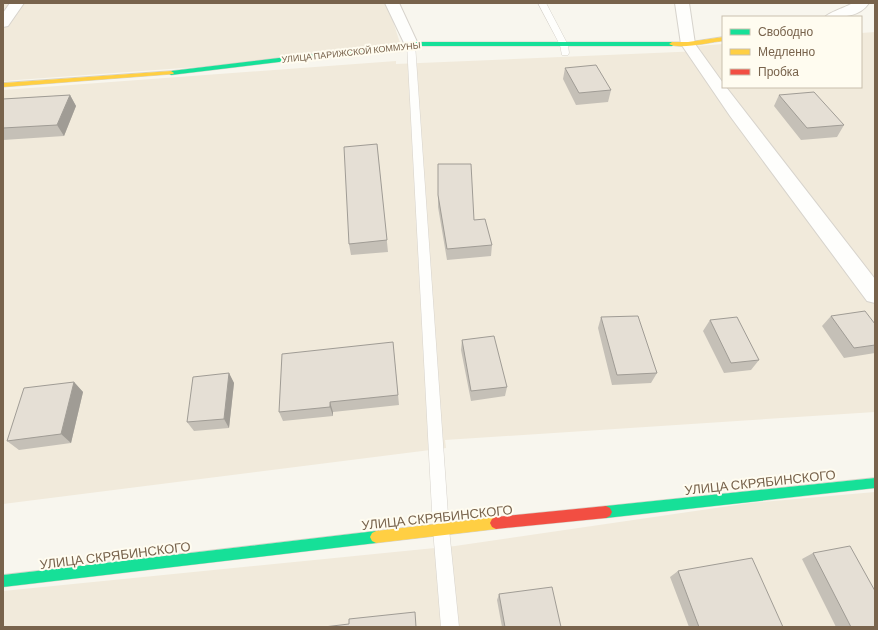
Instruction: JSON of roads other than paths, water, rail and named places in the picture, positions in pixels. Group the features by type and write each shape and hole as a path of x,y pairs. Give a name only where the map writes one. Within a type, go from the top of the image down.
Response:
{"street":[{"path":"3,23 17,3"},
{"path":"392,3 411,44"},
{"path":"682,3 688,44 740,119 875,296"},
{"path":"835,16 848,12 862,3"},
{"name":"УЛИЦА ПАРИЖСКОЙ КОММУНЫ","path":"3,84 179,72 411,44 565,49 688,44 722,39"},
{"name":"УЛИЦА СКРЯБИНСКОГО","path":"3,582 441,529 875,483"}],"lane":[{"path":"542,3 565,49"},
{"path":"411,44 441,529 450,627"}]}
